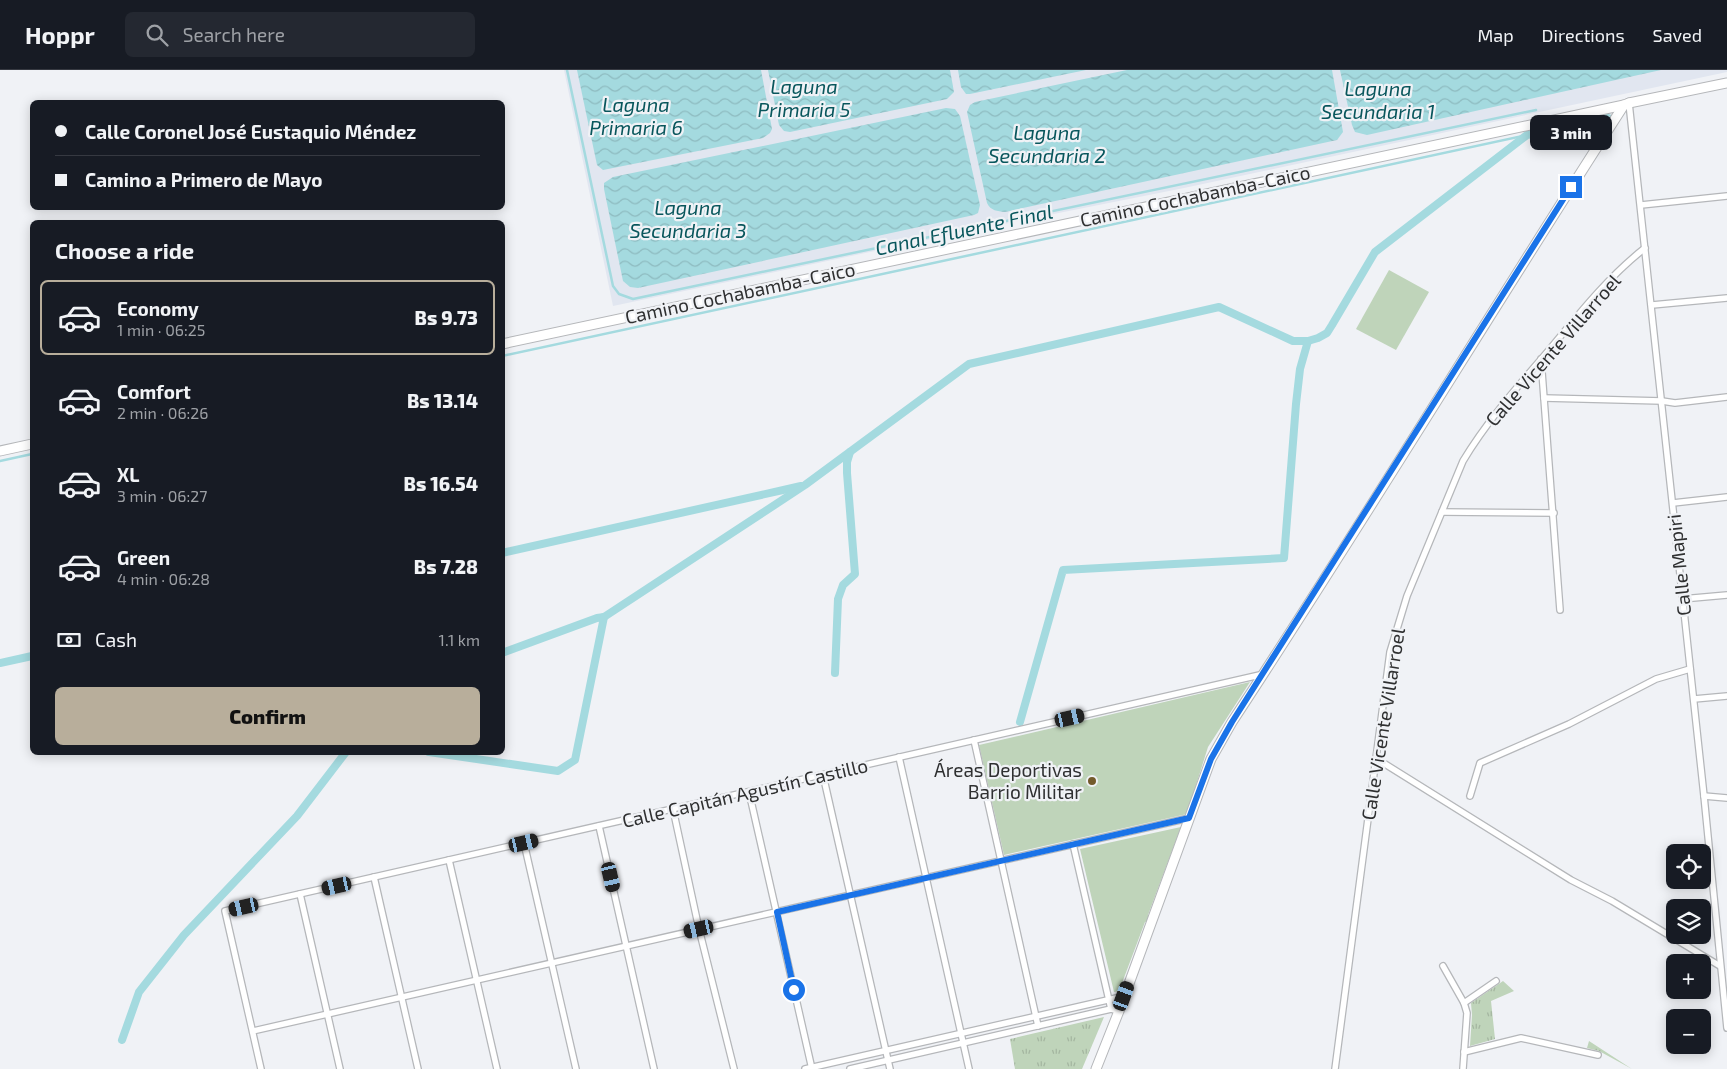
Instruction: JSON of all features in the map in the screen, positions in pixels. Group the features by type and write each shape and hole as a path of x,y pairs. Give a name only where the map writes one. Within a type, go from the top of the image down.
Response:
{"main road":[{"name":"Camino Cochabamba-Caico","path":"505,343 1727,83"},
{"path":"1096,1069 1115,1010 1124,996 1211,759 1232,722 1626,104"},
{"path":"0,451 30,444"}],"street":[{"name":"Calle Mapiri","path":"1626,104 1641,205 1652,305 1727,1028"},
{"path":"1641,205 1727,196"},
{"name":"Calle Vicente Villarroel","path":"1335,1069 1390,652 1407,596 1463,461 1473,445 1592,298 1645,248"},
{"path":"1652,305 1727,298"},
{"path":"1541,359 1560,610"},
{"path":"1544,398 1662,401 1675,403 1727,397"},
{"path":"1673,503 1727,497"},
{"path":"1442,512 1554,513"},
{"path":"1682,599 1727,595"},
{"path":"1470,796 1480,763 1570,724 1656,679 1690,670"},
{"name":"Calle Capitán Agustín Castillo","path":"253,1032 225,911 1264,674"},
{"path":"1694,699 1727,696"},
{"path":"974,740 1038,1026"},
{"path":"899,758 969,1069"},
{"path":"1377,759 1571,880 1612,900 1720,966"},
{"path":"824,775 890,1069"},
{"path":"749,792 812,1068"},
{"path":"1704,796 1727,798"},
{"path":"673,809 699,929 734,1069"},
{"path":"262,1069 253,1032 1189,818"},
{"path":"599,826 654,1069"},
{"path":"524,843 576,1069"},
{"path":"850,1069 1115,1010 1109,999 1073,844"},
{"path":"450,860 497,1069"},
{"path":"374,877 418,1069"},
{"path":"300,894 340,1069"},
{"path":"1443,966 1464,1003 1467,1014 1463,1069"},
{"path":"1464,1003 1496,981"},
{"path":"805,1069 1124,996"},
{"path":"1464,1052 1521,1038 1598,1054"}],"shaded area":[{"path":"564,70 1727,70 1727,72 1184,188 613,306"}],"green space":[{"path":"1389,270 1429,292 1396,350 1356,329"},
{"name":"Áreas Deportivas Barrio Militar","path":"1250,682 1208,747 1187,814 1004,855 979,745"},
{"name":"Áreas Deportivas Barrio Militar","path":"1181,827 1148,915 1149,921 1145,922 1119,991 1114,992 1080,849"},
{"path":"1503,981 1514,991 1491,1001 1495,1039 1470,1046 1471,1003"},
{"path":"1104,1017 1082,1069 1015,1069 1010,1039"},
{"path":"1589,1041 1632,1069 1599,1051 1587,1048"}],"water":[{"name":"Laguna Primaria 6","path":"577,70 761,70 772,129 763,138 603,170 597,165"},
{"name":"Laguna Primaria 5","path":"768,70 950,70 954,92 947,99 790,132 784,131 779,125"},
{"path":"958,70 1086,70 966,94 961,87"},
{"name":"Laguna Secundaria 2","path":"1127,70 1332,70 1343,132 1337,140 1005,212 990,208 987,203 967,112 970,105 975,102"},
{"name":"Laguna Secundaria 1","path":"1340,70 1661,70 1367,135 1355,132 1352,125"},
{"name":"Laguna Secundaria 3","path":"946,108 955,109 960,116 980,205 978,213 638,288 630,287 623,281 604,189 604,183 613,177"}],"waterway":[{"name":"Canal Efluente Final","path":"567,70 613,286 619,294 633,299 1536,110"},
{"path":"505,652 604,617 805,485 969,364 1219,307 1293,341 1308,341 1318,338 1327,333 1375,252 1527,135 1608,118"},
{"path":"505,355 1527,135"},
{"path":"1020,722 1063,570 1284,558 1296,404 1300,369 1308,341"},
{"path":"835,673 838,599 843,585 855,574 847,473 847,462 850,452"},
{"path":"0,461 30,454"},
{"path":"505,552 801,486"},
{"path":"449,755 558,771 575,760 604,617"},
{"path":"0,663 30,656"},
{"path":"122,1040 139,992 184,935 297,816 344,755"}],"place":[{"name":"Áreas Deportivas Barrio Militar","path":"1092,781"}],"route":[{"path":"794,990 777,912 1189,818 1211,759 1232,722 1571,187"}]}
